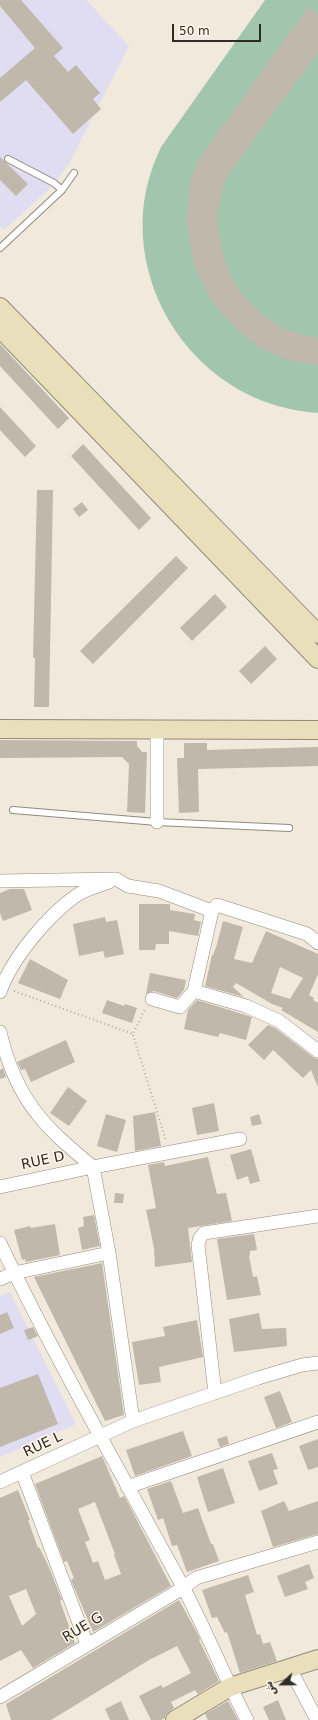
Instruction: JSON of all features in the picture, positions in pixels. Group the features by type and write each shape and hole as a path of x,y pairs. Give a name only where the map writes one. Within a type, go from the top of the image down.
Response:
{"street":[{"path":"0,307 318,634"},
{"path":"0,328 318,659"},
{"path":"0,729 157,731 318,730"},
{"path":"157,731 157,822"},
{"path":"0,881 116,879 128,886 159,892 212,911"},
{"path":"1,989 18,959 42,925 78,894 116,879"},
{"path":"152,999 180,1006 194,991 212,911 217,905 307,934 318,942"},
{"path":"0,968 18,959"},
{"path":"194,991 246,1006 279,1021 318,1051"},
{"path":"0,1032 4,1051 13,1073 38,1116 93,1167 109,1253 133,1421"},
{"name":"RUE D","path":"0,1187 93,1167 240,1139"},
{"path":"215,1392 198,1245 200,1238 204,1234 318,1216"},
{"path":"0,1243 14,1273 99,1436 183,1588 247,1720"},
{"path":"0,1279 14,1273 109,1253"},
{"name":"RUE L","path":"0,1482 133,1421 258,1378 302,1365 318,1363"},
{"path":"127,1487 318,1422"},
{"path":"22,1472 87,1644"},
{"name":"RUE G","path":"0,1697 183,1588 196,1578 318,1542"},
{"path":"175,1720 230,1687 318,1659"},
{"path":"289,1667 317,1720"}],"lane":[{"path":"8,158 54,183 62,190"},
{"path":"0,248 62,190 74,173"},
{"path":"13,810 157,822 289,828"}],"path":[{"path":"1,989 133,1034"},
{"path":"152,999 149,1001 133,1034 170,1152"}],"shaded area":[{"path":"0,0 86,0 129,46 69,164 49,189 4,230 0,226"},
{"path":"10,1292 76,1424 0,1457 0,1296"}],"green space":[{"path":"265,0 318,0 318,413 299,411 263,401 245,393 220,378 199,359 180,337 165,313 153,287 146,260 143,231 144,202 155,160 161,147"}],"building":[{"path":"0,0 21,0 63,48 54,56 68,72 76,65 100,93 93,99 101,109 73,134 26,80 0,102 0,78 35,48 0,6"},
{"path":"309,6 318,15 318,52 226,178 218,207 218,228 223,254 230,275 242,295 262,314 282,328 306,336 318,337 318,365 292,361 271,353 256,345 243,335 222,313 211,300 195,267 186,218 191,181 197,162"},
{"path":"0,157 28,184 16,196 0,180"},
{"path":"0,344 69,418 58,429 0,366"},
{"path":"0,407 36,446 25,457 0,430"},
{"path":"83,444 151,518 139,530 71,456"},
{"path":"37,490 53,490 49,707 34,707 35,658 33,658"},
{"path":"82,502 88,510 79,517 73,509"},
{"path":"176,556 188,568 93,664 80,651"},
{"path":"215,594 227,607 192,641 180,628"},
{"path":"265,646 277,659 251,684 239,671"},
{"path":"0,740 137,741 137,746 142,752 147,752 145,813 127,812 129,764 122,757 0,758"},
{"path":"184,743 207,743 207,750 318,747 318,766 198,769 199,812 179,813 177,758 184,758"},
{"path":"10,889 24,889 32,910 3,921 0,913 0,893"},
{"path":"139,904 170,904 170,910 195,914 194,920 201,922 198,936 169,931 169,944 156,944 155,950 139,950"},
{"path":"105,917 106,922 117,920 124,954 105,958 103,951 79,956 73,924"},
{"path":"223,921 243,927 234,959 252,963 266,931 318,954 318,974 309,995 318,1003 318,1032 281,1010 283,1008 272,1004 236,983 233,987 244,997 205,986 212,955 217,944","holes":["280,967 303,978 290,999 271,993"]},
{"path":"30,959 68,980 60,999 18,983"},
{"path":"150,973 186,980 184,990 177,998 154,991 146,994"},
{"path":"107,1000 124,1006 125,1004 137,1008 132,1023 102,1013"},
{"path":"197,1000 252,1017 246,1040 220,1033 218,1037 184,1029 188,1010"},
{"path":"268,1025 275,1028 313,1057 318,1059 318,1087 311,1070 303,1078 273,1050 264,1060 248,1045"},
{"path":"66,1040 75,1062 31,1082 25,1069 21,1070 17,1062"},
{"path":"3,1068 6,1077 0,1079 0,1070"},
{"path":"68,1087 87,1101 69,1126 50,1113"},
{"path":"214,1103 219,1131 197,1135 192,1108"},
{"path":"155,1112 161,1146 135,1151 133,1116"},
{"path":"106,1114 126,1120 117,1152 97,1146"},
{"path":"259,1114 262,1124 252,1126 250,1117"},
{"path":"251,1149 260,1181 250,1184 248,1176 237,1180 230,1155"},
{"path":"208,1157 217,1194 226,1193 232,1221 188,1228 192,1262 155,1267 154,1248 146,1210 156,1208 148,1165 164,1162 165,1166"},
{"path":"115,1193 124,1194 123,1203 114,1203"},
{"path":"94,1215 100,1246 82,1250 78,1228 84,1226 83,1217"},
{"path":"55,1224 60,1255 26,1262 25,1259 22,1260 14,1230 30,1226 31,1228"},
{"path":"254,1234 257,1250 250,1251 249,1256 253,1277 257,1276 261,1295 227,1300 217,1239"},
{"path":"102,1263 124,1415 105,1421 34,1277"},
{"path":"7,1312 14,1328 0,1334 0,1315"},
{"path":"259,1313 262,1329 286,1328 287,1346 234,1352 229,1319"},
{"path":"197,1320 203,1357 159,1367 161,1382 139,1385 132,1342 165,1336 163,1327"},
{"path":"33,1327 38,1336 28,1340 24,1330"},
{"path":"38,1374 58,1424 0,1447 0,1388"},
{"path":"280,1391 292,1422 276,1428 264,1397"},
{"path":"183,1431 192,1456 135,1476 126,1450"},
{"path":"227,1436 229,1444 220,1447 217,1439"},
{"path":"318,1439 318,1467 308,1470 299,1446"},
{"path":"272,1453 278,1469 273,1470 278,1484 259,1491 248,1461"},
{"path":"102,1456 120,1498 124,1496 171,1586 93,1632 71,1580 74,1578 67,1561 64,1562 35,1484","holes":["95,1502 115,1554 114,1555 121,1574 105,1580 98,1561 93,1563 85,1542 90,1540 78,1509"]},
{"path":"223,1468 235,1503 208,1512 197,1477"},
{"path":"171,1481 183,1513 198,1508 219,1561 187,1572 177,1545 172,1546 163,1518 158,1520 147,1489"},
{"path":"18,1490 30,1520 28,1520 38,1548 39,1547 48,1565 62,1600 60,1601 75,1643 33,1668 21,1650 0,1661 0,1498","holes":["26,1589 36,1614 22,1626 9,1596"]},
{"path":"284,1501 289,1511 318,1501 318,1534 273,1547 261,1511"},
{"path":"309,1564 314,1578 305,1582 308,1589 285,1597 277,1576"},
{"path":"248,1575 254,1592 245,1595 257,1635 260,1634 263,1644 270,1642 277,1661 240,1673 227,1632 225,1633 217,1617 212,1618 202,1590"},
{"path":"179,1600 200,1639 199,1640 219,1681 198,1694 195,1690 171,1702 174,1708 166,1715 165,1718 161,1720 151,1720 139,1696 161,1685 163,1688 191,1673 177,1646 149,1660 51,1720 11,1720 6,1704"},
{"path":"278,1700 286,1720 269,1720 263,1707"},
{"path":"121,1701 129,1720 110,1720 105,1709"},
{"path":"228,1701 238,1720 208,1720 205,1714"}]}
